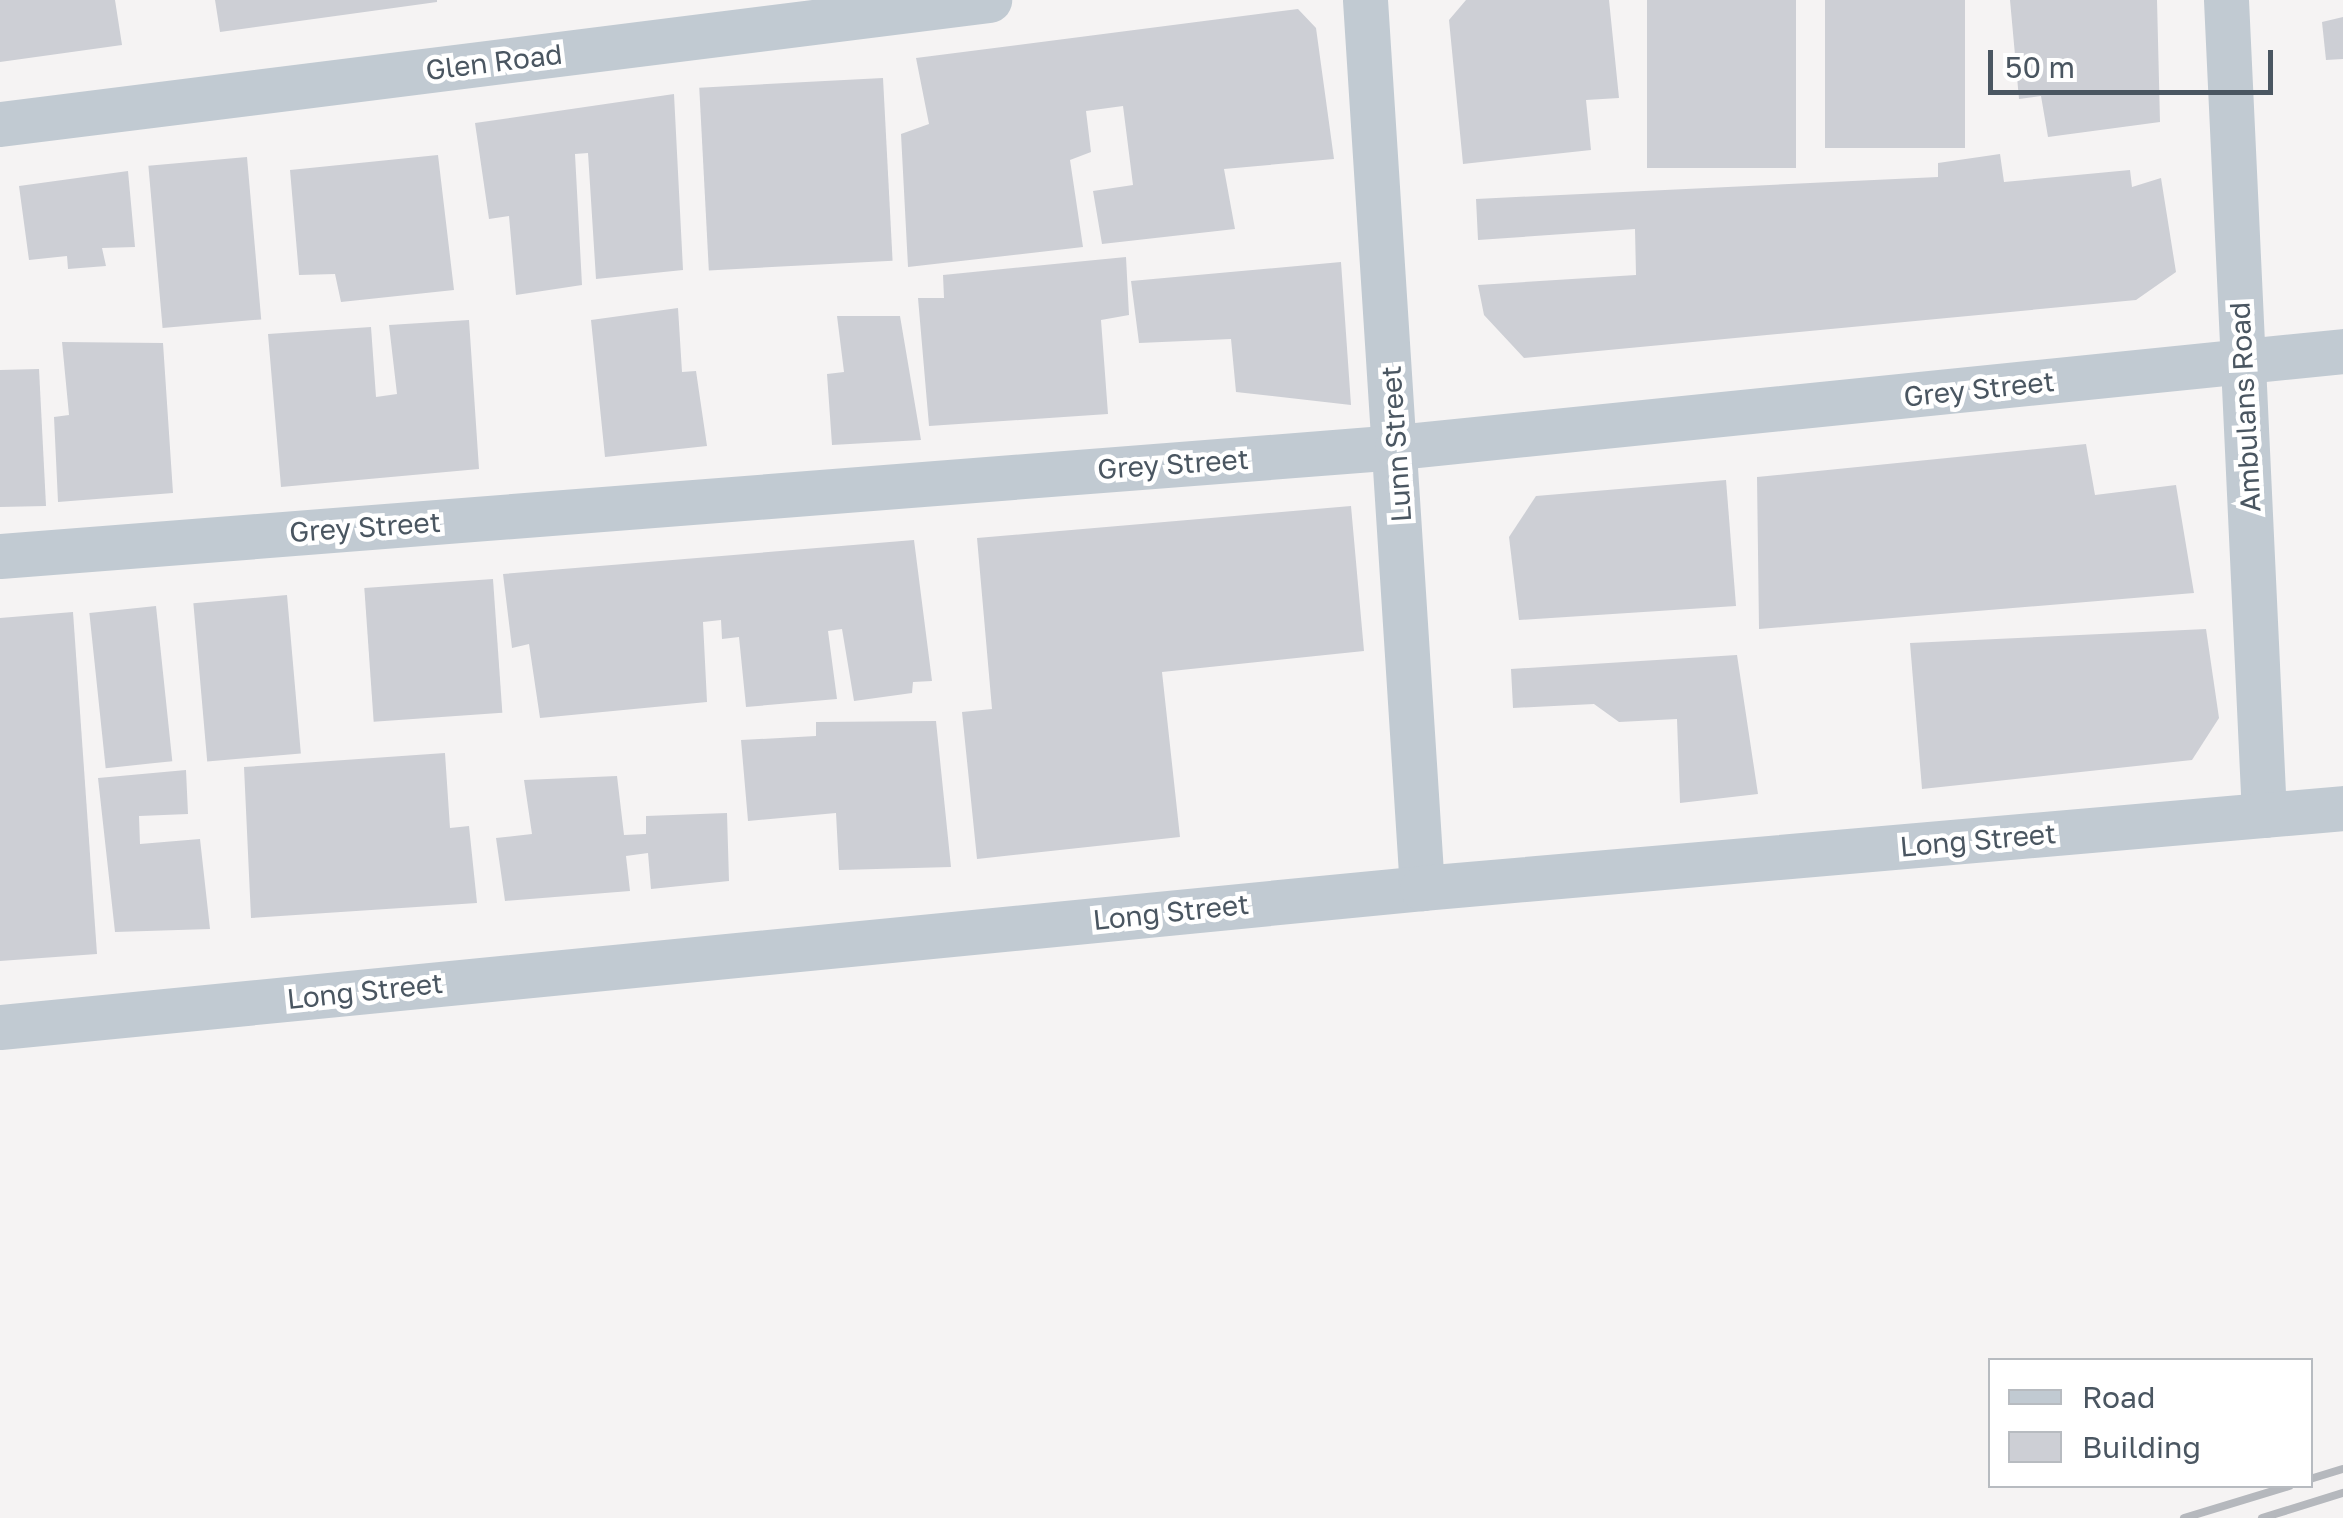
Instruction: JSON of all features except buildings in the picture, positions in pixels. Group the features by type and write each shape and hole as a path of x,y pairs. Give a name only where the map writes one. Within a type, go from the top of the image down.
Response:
{"street":[{"name":"Glen Road","path":"0,124 989,0"},
{"name":"Lunn Street","path":"1365,0 1397,447 1422,888"},
{"name":"Ambulans Road","path":"2226,0 2264,815"},
{"name":"Grey Street","path":"0,556 1397,447 2343,351"},
{"name":"Long Street","path":"0,1027 1422,888 2343,808"}],"railway":[{"path":"2313,1478 2343,1469"},
{"path":"2184,1518 2282,1488"},
{"path":"2262,1518 2343,1493"}]}
